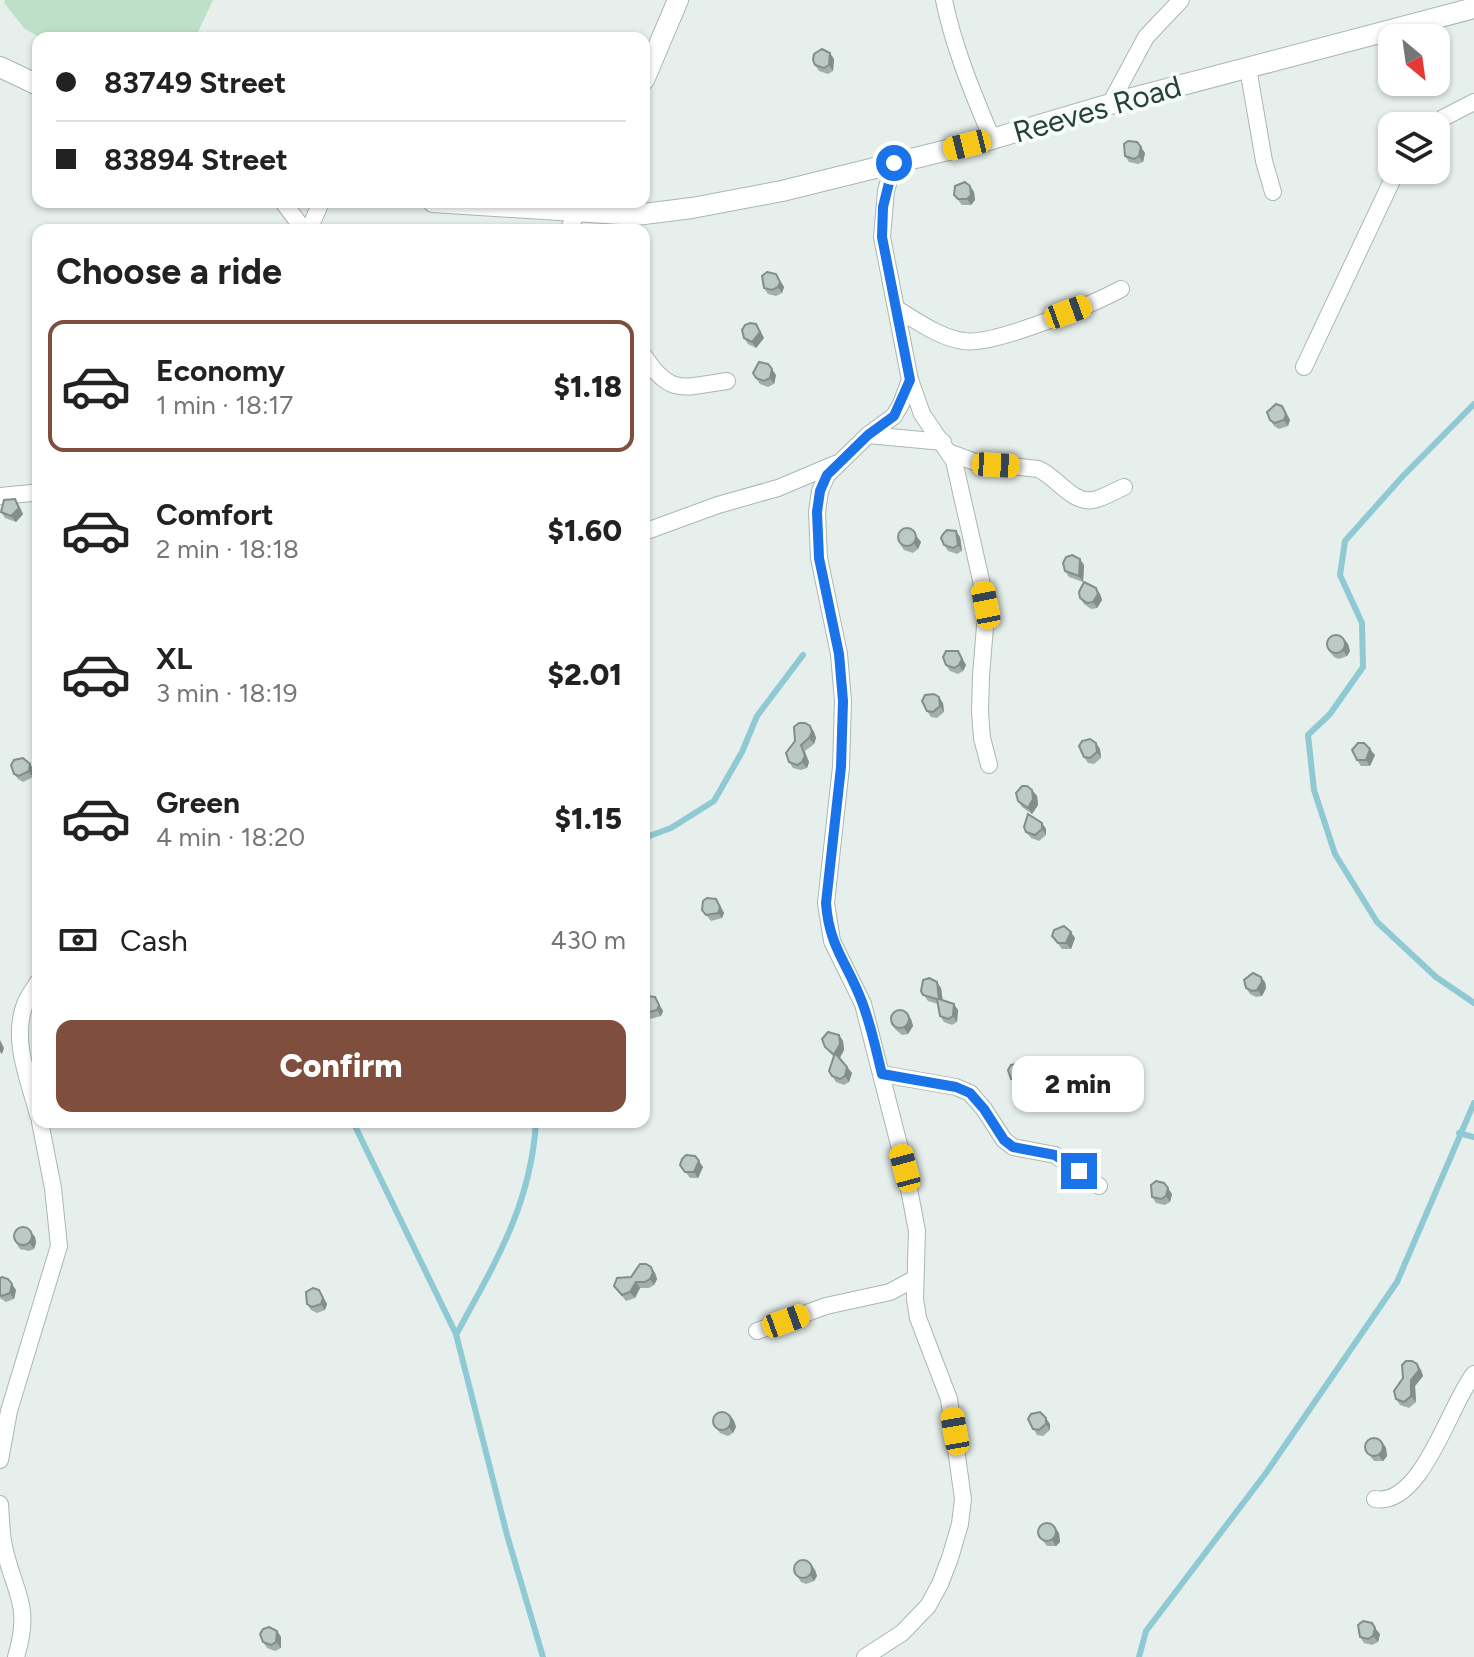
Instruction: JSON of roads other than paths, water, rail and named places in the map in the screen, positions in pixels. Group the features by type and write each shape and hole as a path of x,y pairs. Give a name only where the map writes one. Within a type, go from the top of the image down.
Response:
{"street":[{"path":"650,66 678,0"},
{"path":"944,0 956,49 992,139"},
{"path":"1110,104 1146,37 1181,0"},
{"name":"Reeves Road","path":"483,208 574,219 692,208 782,191 992,139 1110,104 1474,8"},
{"path":"0,67 32,82"},
{"path":"1248,68 1264,161 1273,192"},
{"path":"1450,114 1474,102"},
{"path":"894,163 883,207 882,237 910,380 922,414 947,448 962,459 1047,472 1077,498 1091,500 1124,487"},
{"path":"1304,367 1390,184"},
{"path":"288,208 301,224"},
{"path":"897,309 951,338 979,342 1096,302 1121,289"},
{"path":"650,365 668,384 684,387 727,381"},
{"path":"865,1657 902,1633 928,1606 940,1584 960,1524 963,1499 949,1399 918,1318 914,1279 917,1231 914,1209 863,1004 841,961 827,922 826,903 841,767 843,701 839,654 816,531 820,491 836,463 894,416 910,380"},
{"path":"868,435 947,448"},
{"path":"947,448 986,605 980,692 982,738 989,765"},
{"path":"650,530 705,509 778,488 836,463"},
{"path":"0,496 32,493"},
{"path":"32,992 25,1003 20,1042 32,1094"},
{"path":"882,1074 956,1087 970,1093 1004,1140 1013,1147 1055,1155 1099,1186"},
{"path":"0,1460 9,1411 59,1246 53,1188 41,1128"},
{"path":"757,1331 826,1306 890,1292 914,1279"},
{"path":"1375,1499 1387,1501 1394,1498 1425,1464 1474,1374"},
{"path":"0,1504 2,1543 23,1607 24,1624 16,1657"}],"waterway":[{"path":"1474,404 1345,541 1340,575 1362,623 1363,667 1330,714 1308,735 1314,790 1335,854 1377,922 1436,977 1474,1003"},
{"path":"650,836 671,828 714,801 742,752 757,716 803,655"},
{"path":"1139,1657 1146,1631 1266,1473 1397,1282 1474,1103"},
{"path":"356,1128 456,1334 507,1535 543,1657"},
{"path":"457,1333 519,1207 533,1152 535,1128"},
{"path":"1459,1133 1474,1137"}]}
